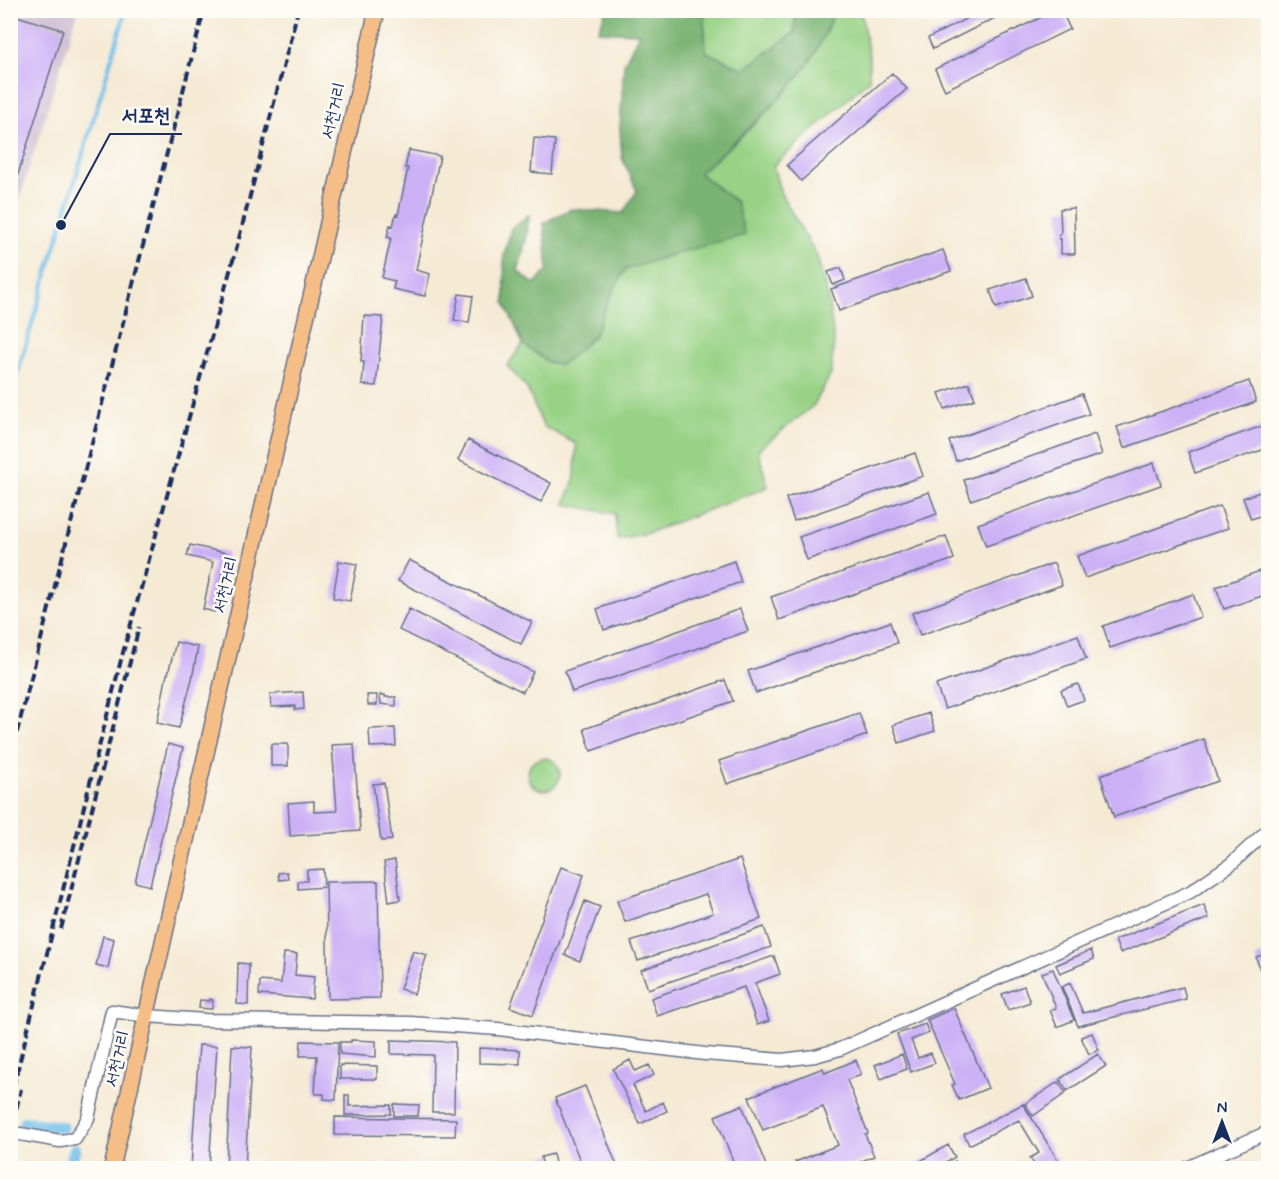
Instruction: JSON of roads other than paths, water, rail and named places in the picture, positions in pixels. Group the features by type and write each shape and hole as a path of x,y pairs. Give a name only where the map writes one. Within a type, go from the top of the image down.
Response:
{"main road":[{"name":"서천거리","path":"112,1168 377,10"}],"street":[{"path":"20,1134 60,1141 75,1138 88,1118 112,1011 206,1020 410,1023 498,1029 705,1054 782,1060 814,1056 840,1049 1190,891 1231,864 1269,830"},
{"path":"1186,1168 1269,1131"}],"waterway":[{"path":"10,398 126,10"},
{"path":"24,1122 62,1127"},
{"path":"68,1168 75,1149"}],"tunnel":[{"path":"10,1131 20,1134"}],"railway":[{"path":"10,759 204,10"},
{"path":"10,1100 122,656 237,246 298,10"},
{"path":"61,929 139,627"},
{"path":"10,1135 21,1089"}],"place":[{"name":"서포천","path":"61,225"}]}
